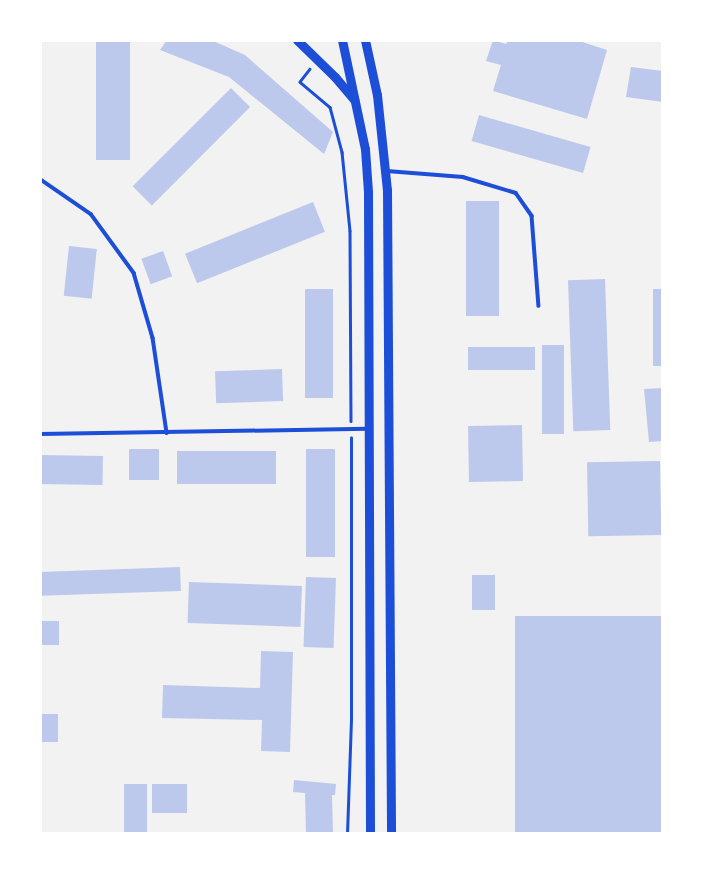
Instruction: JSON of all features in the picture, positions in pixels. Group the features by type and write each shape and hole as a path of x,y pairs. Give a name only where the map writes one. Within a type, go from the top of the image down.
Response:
{"main road":[{"path":"297,40 355,101"},
{"path":"342,40 365,149 368,191 370,834"},
{"path":"365,40 377,94 385,171 391,834"}],"lane":[{"path":"385,171 463,177 516,193 532,216 539,306"},
{"path":"40,179 92,214 134,273 153,338 167,434"},
{"path":"40,434 370,429"}],"building":[{"path":"96,40 130,40 130,160 96,160"},
{"path":"167,40 211,40 245,55 333,132 324,154 229,77 160,50"},
{"path":"493,40 506,44 508,40 576,40 607,50 587,119 493,91 501,65 486,61"},
{"path":"631,67 663,71 663,102 626,97"},
{"path":"231,88 250,107 152,205 133,186"},
{"path":"479,115 591,147 583,173 472,141"},
{"path":"466,201 499,201 499,316 466,316"},
{"path":"313,202 325,232 197,283 185,254"},
{"path":"69,246 97,249 92,299 64,296"},
{"path":"163,251 172,276 151,284 141,259"},
{"path":"605,279 610,430 573,431 568,280"},
{"path":"305,289 333,289 333,398 305,398"},
{"path":"653,289 663,289 663,366 653,366"},
{"path":"542,345 564,345 564,434 542,434"},
{"path":"468,347 535,347 535,370 468,370"},
{"path":"282,369 283,401 216,403 215,371"},
{"path":"663,388 663,441 649,442 644,389"},
{"path":"522,425 523,481 469,482 468,426"},
{"path":"129,449 159,449 159,480 129,480"},
{"path":"306,449 335,449 335,557 306,557"},
{"path":"177,451 276,451 276,484 177,484"},
{"path":"40,455 103,456 102,485 40,484"},
{"path":"660,461 661,535 588,536 587,462"},
{"path":"180,567 181,591 41,596 40,572"},
{"path":"472,575 495,575 495,610 472,610"},
{"path":"306,577 336,578 334,648 304,647"},
{"path":"189,582 302,586 301,627 188,623"},
{"path":"515,616 663,616 663,834 515,834"},
{"path":"40,621 59,621 59,645 40,645"},
{"path":"261,651 293,652 290,752 261,751 262,720 162,718 163,685 260,688"},
{"path":"40,714 58,714 58,742 40,742"},
{"path":"294,780 336,784 335,795 332,795 333,834 306,834 305,793 293,792"},
{"path":"124,784 147,784 147,834 124,834"},
{"path":"152,784 187,784 187,813 152,813"}]}
